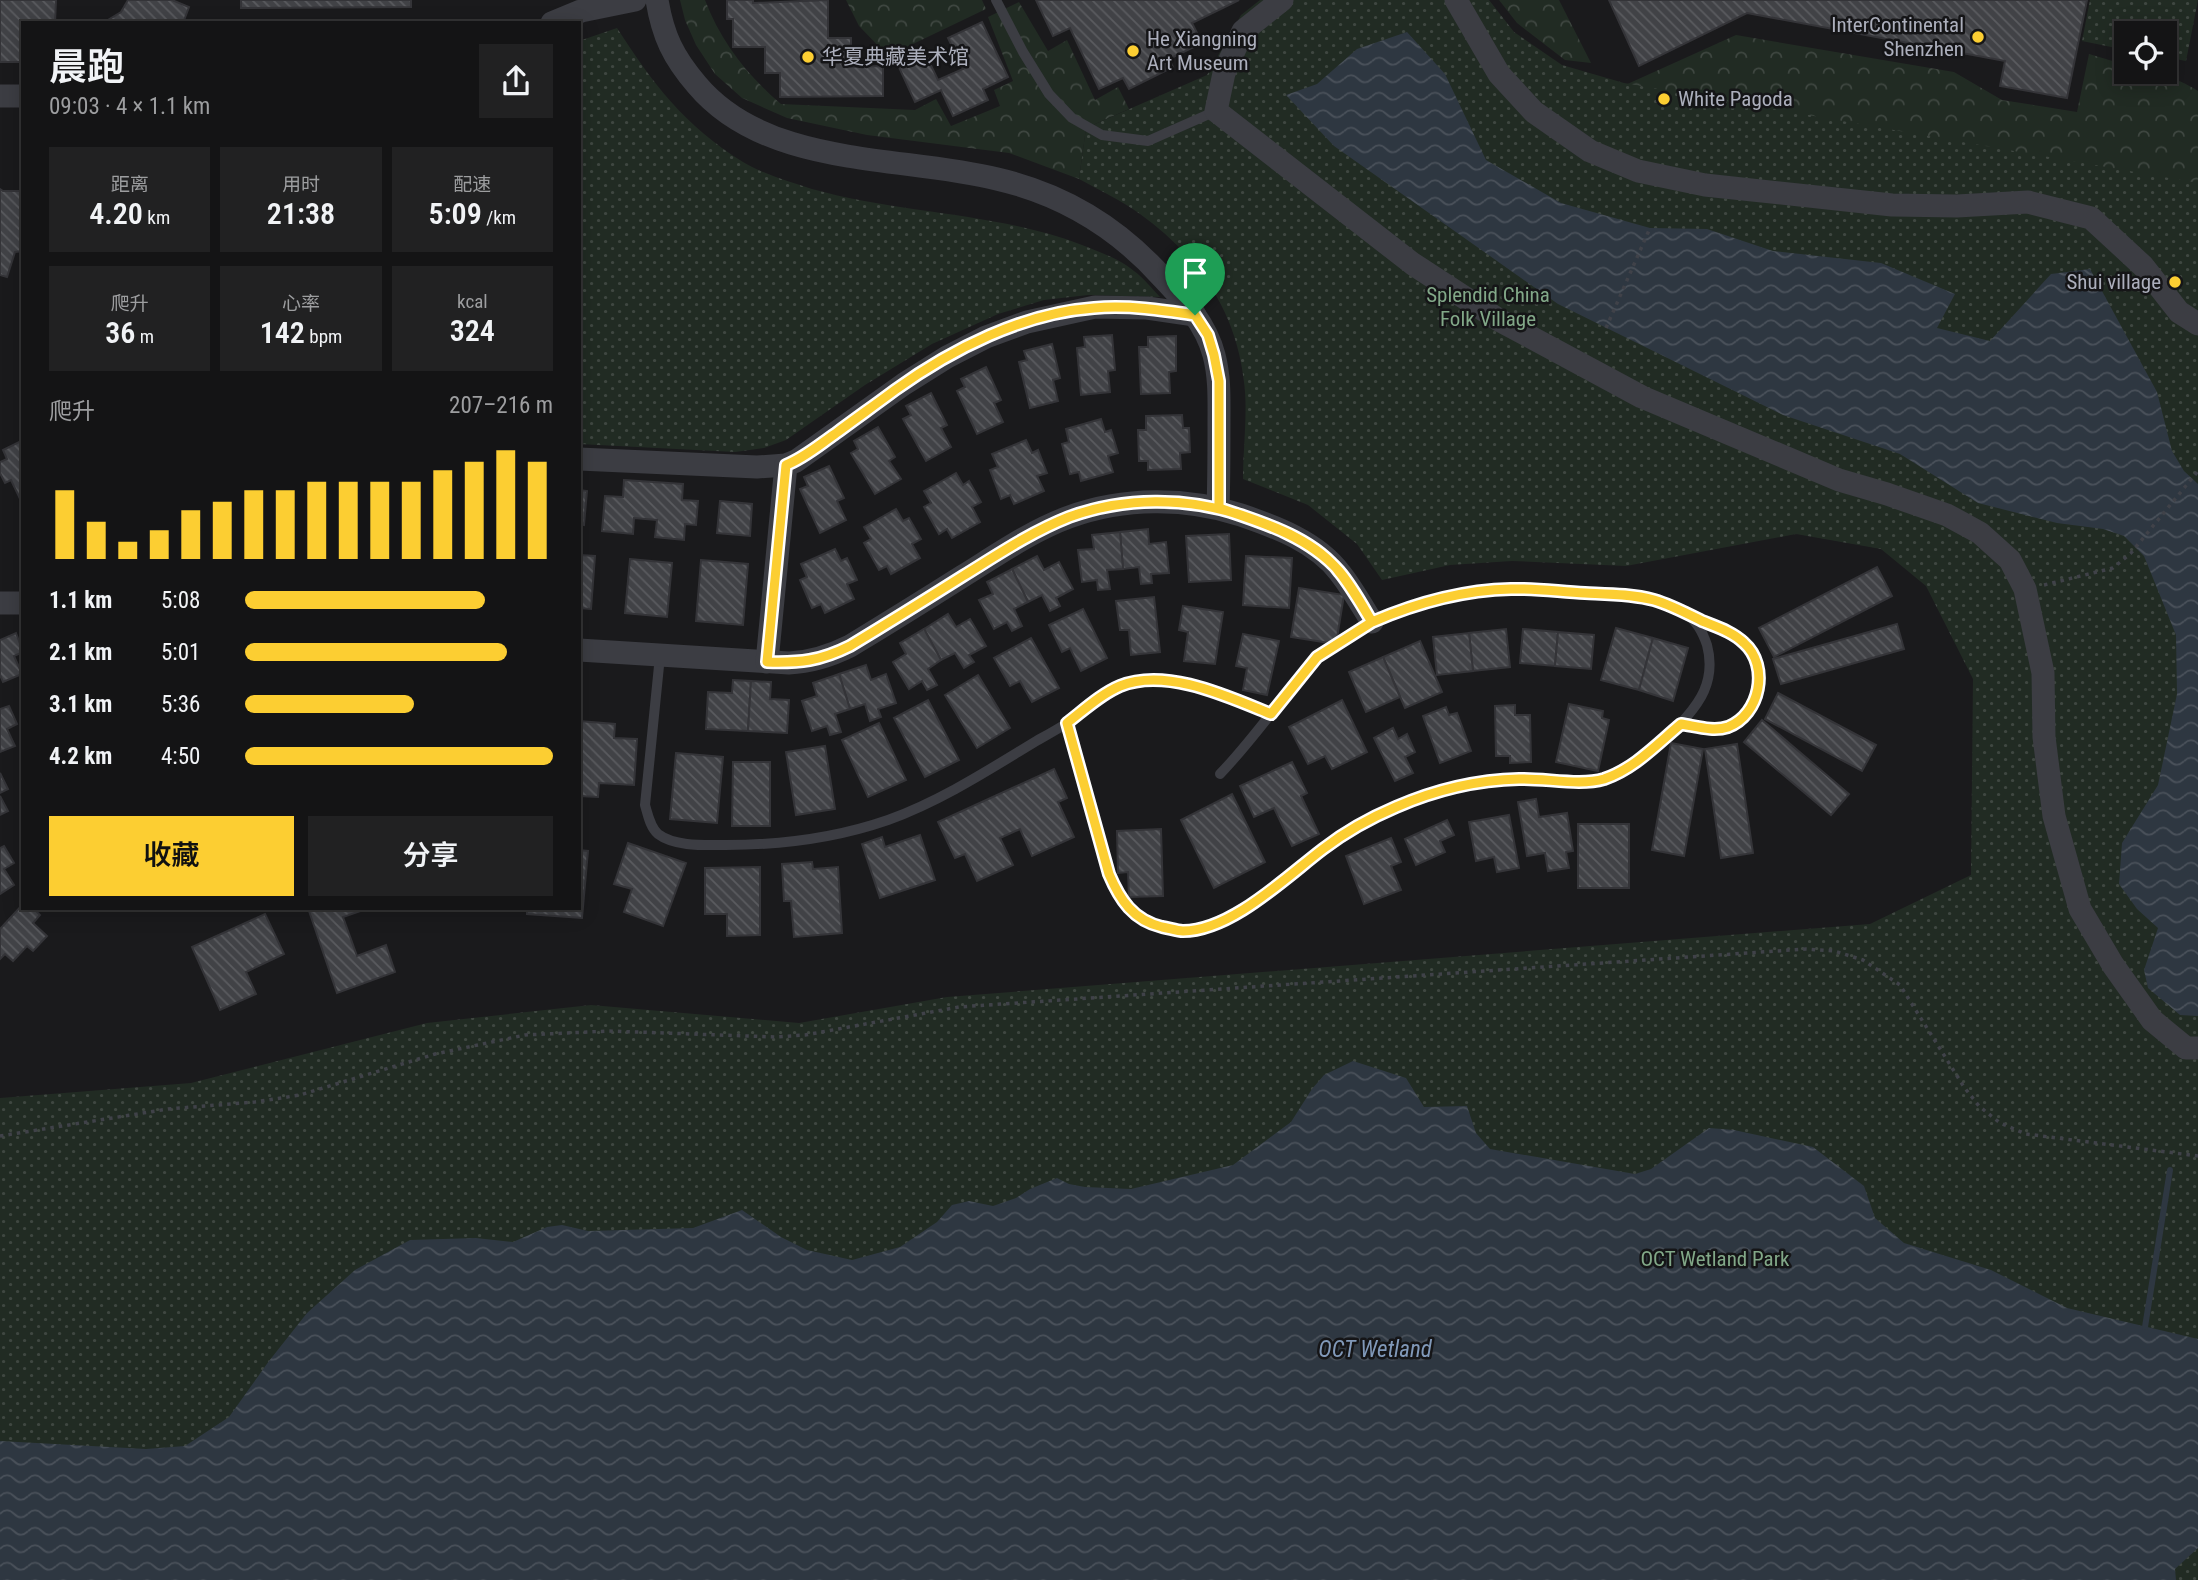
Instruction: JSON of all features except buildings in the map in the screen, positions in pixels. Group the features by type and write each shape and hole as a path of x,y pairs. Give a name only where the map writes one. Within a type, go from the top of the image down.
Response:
{"street":[{"path":"557,21 581,11 635,0"},
{"path":"657,0 661,25 683,68 728,115 757,131 830,153 996,178 1040,192 1100,221 1131,246 1157,271 1195,315 1208,335 1219,381 1219,508"},
{"path":"1282,0 1243,31 1224,73 1216,111 1413,264 1499,320 1642,397 1839,480 1947,515 1980,533 2010,560 2025,589 2042,673 2045,737 2054,816 2080,909 2113,965 2152,1020 2186,1048 2198,1048"},
{"path":"1456,0 1499,74 1534,112 1590,151 1638,172 1705,184 1892,205 1957,206 2028,202 2091,218 2143,266 2179,313 2198,324"},
{"path":"0,96 21,96"},
{"path":"581,459 757,467 786,465 810,452 904,384 986,337 1027,322 1095,307 1147,308 1195,315"},
{"path":"767,662 786,465"},
{"path":"581,650 767,662 807,662 828,657 1005,550 1069,518 1100,508 1135,503 1176,502 1219,508 1267,524 1308,544 1339,571 1372,622"},
{"path":"0,603 21,603"}],"lane":[{"path":"996,0 1049,94 1072,118 1102,135 1148,141 1216,111"},
{"path":"1220,774 1317,657 1372,622 1404,608 1452,595 1511,589 1623,595 1651,599 1734,635 1754,654 1759,668 1755,698 1747,712 1739,721 1727,727 1715,729 1681,724"},
{"path":"1067,723 1109,874 1118,896 1135,915 1155,925 1182,931 1208,927 1232,917 1325,848 1361,824 1394,808 1434,793 1487,781 1601,780 1641,758 1681,724 1705,689 1709,654 1698,625 1685,612"},
{"path":"660,656 646,805 649,820 657,833 674,841 708,845 764,844 824,836 887,820 967,783 1067,723 1119,687 1134,681 1152,680 1195,687 1271,714"}],"path":[{"path":"1606,328 1650,228"},
{"path":"2025,589 2113,568 2131,553 2197,472"},
{"path":"0,1136 168,1109 254,1102 300,1095 435,1054 525,1035 609,1031 795,1036 958,1007 1806,948 1834,950 1863,960 1900,985 1964,1087 1979,1106 2000,1123 2026,1133 2198,1156"}],"green space":[{"path":"680,0 705,0 736,57 781,104 915,110 936,99 951,126 1000,106 994,90 1013,81 988,17 1019,2 1048,51 1067,40 1095,100 1118,87 1129,109 1086,128 1079,179 1009,153 867,135 787,118 742,98 715,74 696,45"},
{"path":"846,0 982,0 986,9 888,56 859,26"},
{"name":"OCT Wetland Park","path":"1260,0 1489,0 1514,32 1562,65 1624,83 2198,183 2198,1580 0,1580 0,1098 191,1083 427,1023 591,1005 799,1023 947,997 1870,924 1971,875 1973,679 1926,586 1881,549 1796,534 1626,566 1512,561 1450,565 1382,580 1357,544 1308,505 1243,479 1244,382 1233,331 1223,308 1196,267 1161,230 1125,204 1079,179 1086,128 1207,75 1241,15"},
{"path":"1265,0 1485,0 1512,35 1561,68 1623,86 1736,35 1954,72 2002,100 2077,112 2089,54 2114,61 2114,84 2181,82 2198,91 2198,460 2168,424 2160,391 2092,266 2049,271 1989,337 1941,326 1959,292 1882,260 1774,248 1708,225 1651,225 1562,200 1488,158 1448,73 1408,28 1357,46 1319,10 1264,46 1245,16"},
{"path":"1499,0 1559,0 1591,63 1565,60 1517,23"},
{"path":"2090,0 2198,0 2186,61 2177,59 2177,21 2114,21 2114,48 2082,41"},
{"path":"617,28 657,86 687,119 722,148 768,174 846,197 982,219 1049,234 1122,263 1141,277 1160,297 1088,295 1044,300 998,314 932,344 865,385 786,440 764,448 735,452 581,444 581,40"}],"water":[{"path":"1407,32 1445,74 1486,160 1561,203 1650,228 1707,229 1773,251 1881,263 1955,294 1937,328 1990,341 2051,274 2090,269 2157,392 2172,451 2184,471 2198,484 2198,1016 2180,1015 2148,988 2144,970 2158,928 2137,909 2119,884 2122,843 2158,785 2177,694 2176,635 2144,556 2124,536 2103,529 2057,523 1978,503 1900,454 1783,415 1558,304 1334,146 1286,95 1317,84 1357,49"},
{"name":"OCT Wetland","path":"1353,1061 1406,1078 1424,1107 1467,1106 1476,1133 1490,1149 1635,1174 1651,1169 1709,1128 1734,1130 1813,1147 1864,1186 1875,1218 1904,1243 1991,1270 2067,1308 2198,1339 2198,1548 2175,1569 2176,1580 0,1580 0,1441 146,1449 185,1446 229,1417 307,1313 355,1270 410,1240 476,1238 513,1242 547,1227 562,1225 588,1231 693,1228 742,1210 781,1237 807,1250 852,1260 900,1247 937,1222 952,1205 969,1201 993,1206 1057,1178 1085,1187 1131,1189 1233,1165 1291,1122 1324,1075"}],"waterway":[{"path":"2145,1327 2170,1170"}],"place":[{"name":"InterContinental Shenzhen","path":"1978,37"},
{"name":"He Xiangning Art Museum","path":"1133,51"},
{"name":"华夏典藏美术馆","path":"808,57"},
{"name":"White Pagoda","path":"1664,99"},
{"name":"Shui village","path":"2175,282"}],"route":[{"path":"1195,315 1147,308 1095,307 1027,322 986,337 904,384 810,452 786,465 767,662 807,662 828,657 1005,550 1069,518 1100,508 1135,503 1176,502 1219,508 1267,524 1308,544 1339,571 1372,622 1404,608 1452,595 1511,589 1623,595 1669,605 1734,635 1754,654 1759,668 1759,683 1747,712 1739,721 1727,727 1715,729 1681,724 1641,758 1601,780 1487,781 1455,786 1423,796 1361,824 1232,917 1208,927 1182,931 1155,925 1135,915 1118,896 1109,874 1067,723 1119,687 1134,681 1152,680 1195,687 1271,714 1317,657 1372,622 1339,571 1308,544 1267,524 1219,508 1219,381 1208,335 1195,315"}],"park label":[{"name":"Splendid China Folk Village","path":"1488,307"}]}
